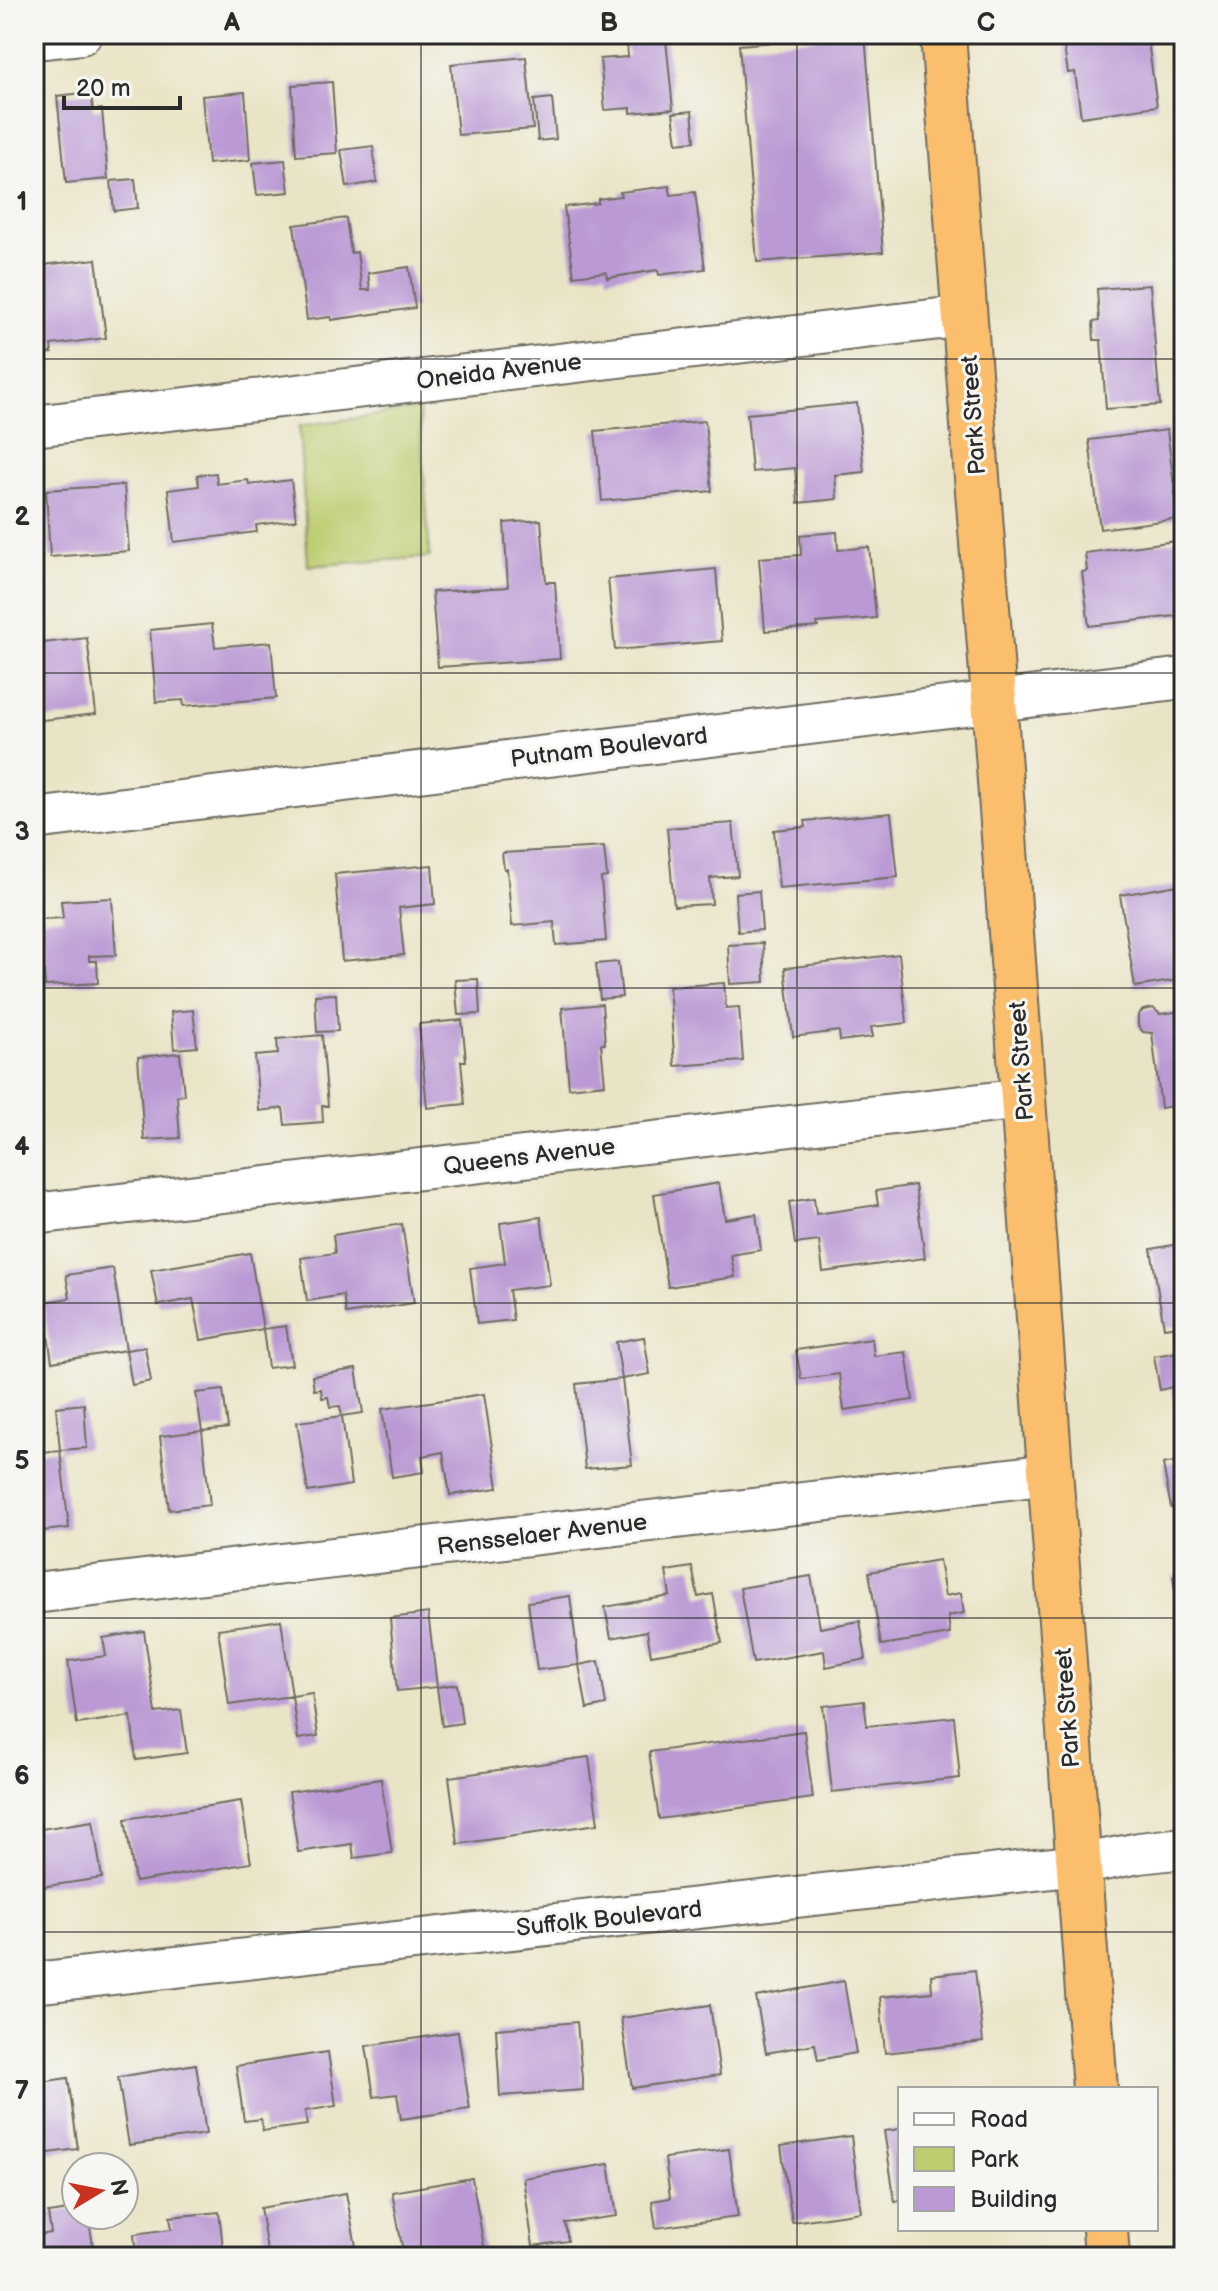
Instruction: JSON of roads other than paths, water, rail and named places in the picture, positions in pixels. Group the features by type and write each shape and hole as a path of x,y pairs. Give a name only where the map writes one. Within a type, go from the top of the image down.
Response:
{"highway":[{"name":"Park Street","path":"943,34 1095,2087"},
{"path":"1105,2231 1107,2257"}],"street":[{"path":"34,39 81,34"},
{"name":"Oneida Avenue","path":"34,426 965,316"},
{"name":"Putnam Boulevard","path":"34,819 1184,678"},
{"name":"Queens Avenue","path":"34,1214 1023,1099"},
{"name":"Rensselaer Avenue","path":"34,1593 1051,1474"},
{"name":"Suffolk Boulevard","path":"34,1983 1079,1865 1184,1848"}]}
